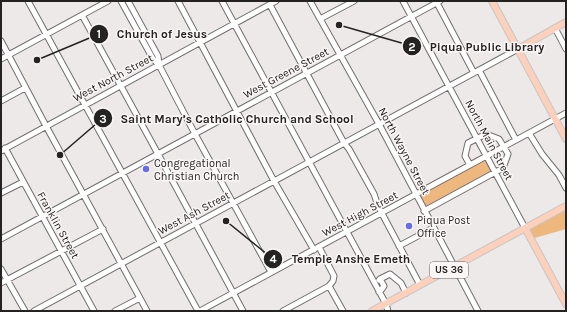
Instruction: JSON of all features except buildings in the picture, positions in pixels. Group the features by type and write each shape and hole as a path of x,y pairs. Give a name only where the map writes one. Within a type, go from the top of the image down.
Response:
{"main road":[{"path":"492,1 566,139"},
{"path":"518,49 566,22"},
{"name":"US 36","path":"372,311 566,206"},
{"name":"North Main Street","path":"525,228 566,304"}],"street":[{"path":"28,1 160,242 201,311"},
{"path":"1,59 108,1"},
{"path":"121,1 153,59 158,65 271,272"},
{"path":"128,1 158,56 158,65"},
{"path":"178,1 274,181 334,276 333,281 329,286 283,311"},
{"path":"222,1 386,304 388,311"},
{"name":"West North Street","path":"3,149 276,1"},
{"name":"North Wayne Street","path":"310,1 379,124 478,311"},
{"path":"320,19 354,1"},
{"name":"North Main Street","path":"403,1 525,228"},
{"path":"438,2 476,72 516,140"},
{"name":"West Greene Street","path":"1,239 438,2"},
{"path":"270,5 306,74 374,194 382,213 420,285"},
{"path":"82,15 243,311"},
{"path":"555,28 566,49"},
{"path":"1,41 147,311"},
{"name":"West Ash Street","path":"34,311 518,49"},
{"path":"1,101 26,88"},
{"name":"West High Street","path":"201,311 566,113"},
{"path":"528,133 542,154 559,175 566,188"},
{"path":"424,211 503,168 508,154 499,139 486,134 468,143 465,156 470,165"},
{"name":"Franklin Street","path":"3,149 43,216 94,311"},
{"path":"1,193 23,182"},
{"path":"399,246 433,228"},
{"path":"1,284 103,229"},
{"path":"1,270 25,311"},
{"path":"374,282 390,274 401,283 406,293"},
{"path":"379,292 384,288 380,279"},
{"path":"329,286 343,311"},
{"path":"115,311 140,298"}],"shaded area":[{"path":"486,156 495,173 424,211 416,194"},
{"path":"566,206 566,229 531,239 525,228"}],"place":[{"name":"Piqua Public Library","path":"339,25"},
{"name":"Church of Jesus","path":"37,60"},
{"name":"Saint Mary’s Catholic Church and School","path":"60,155"},
{"name":"Congregational Christian Church","path":"146,169"},
{"name":"Temple Anshe Emeth","path":"226,221"},
{"name":"Piqua Post Office","path":"409,226"}]}
